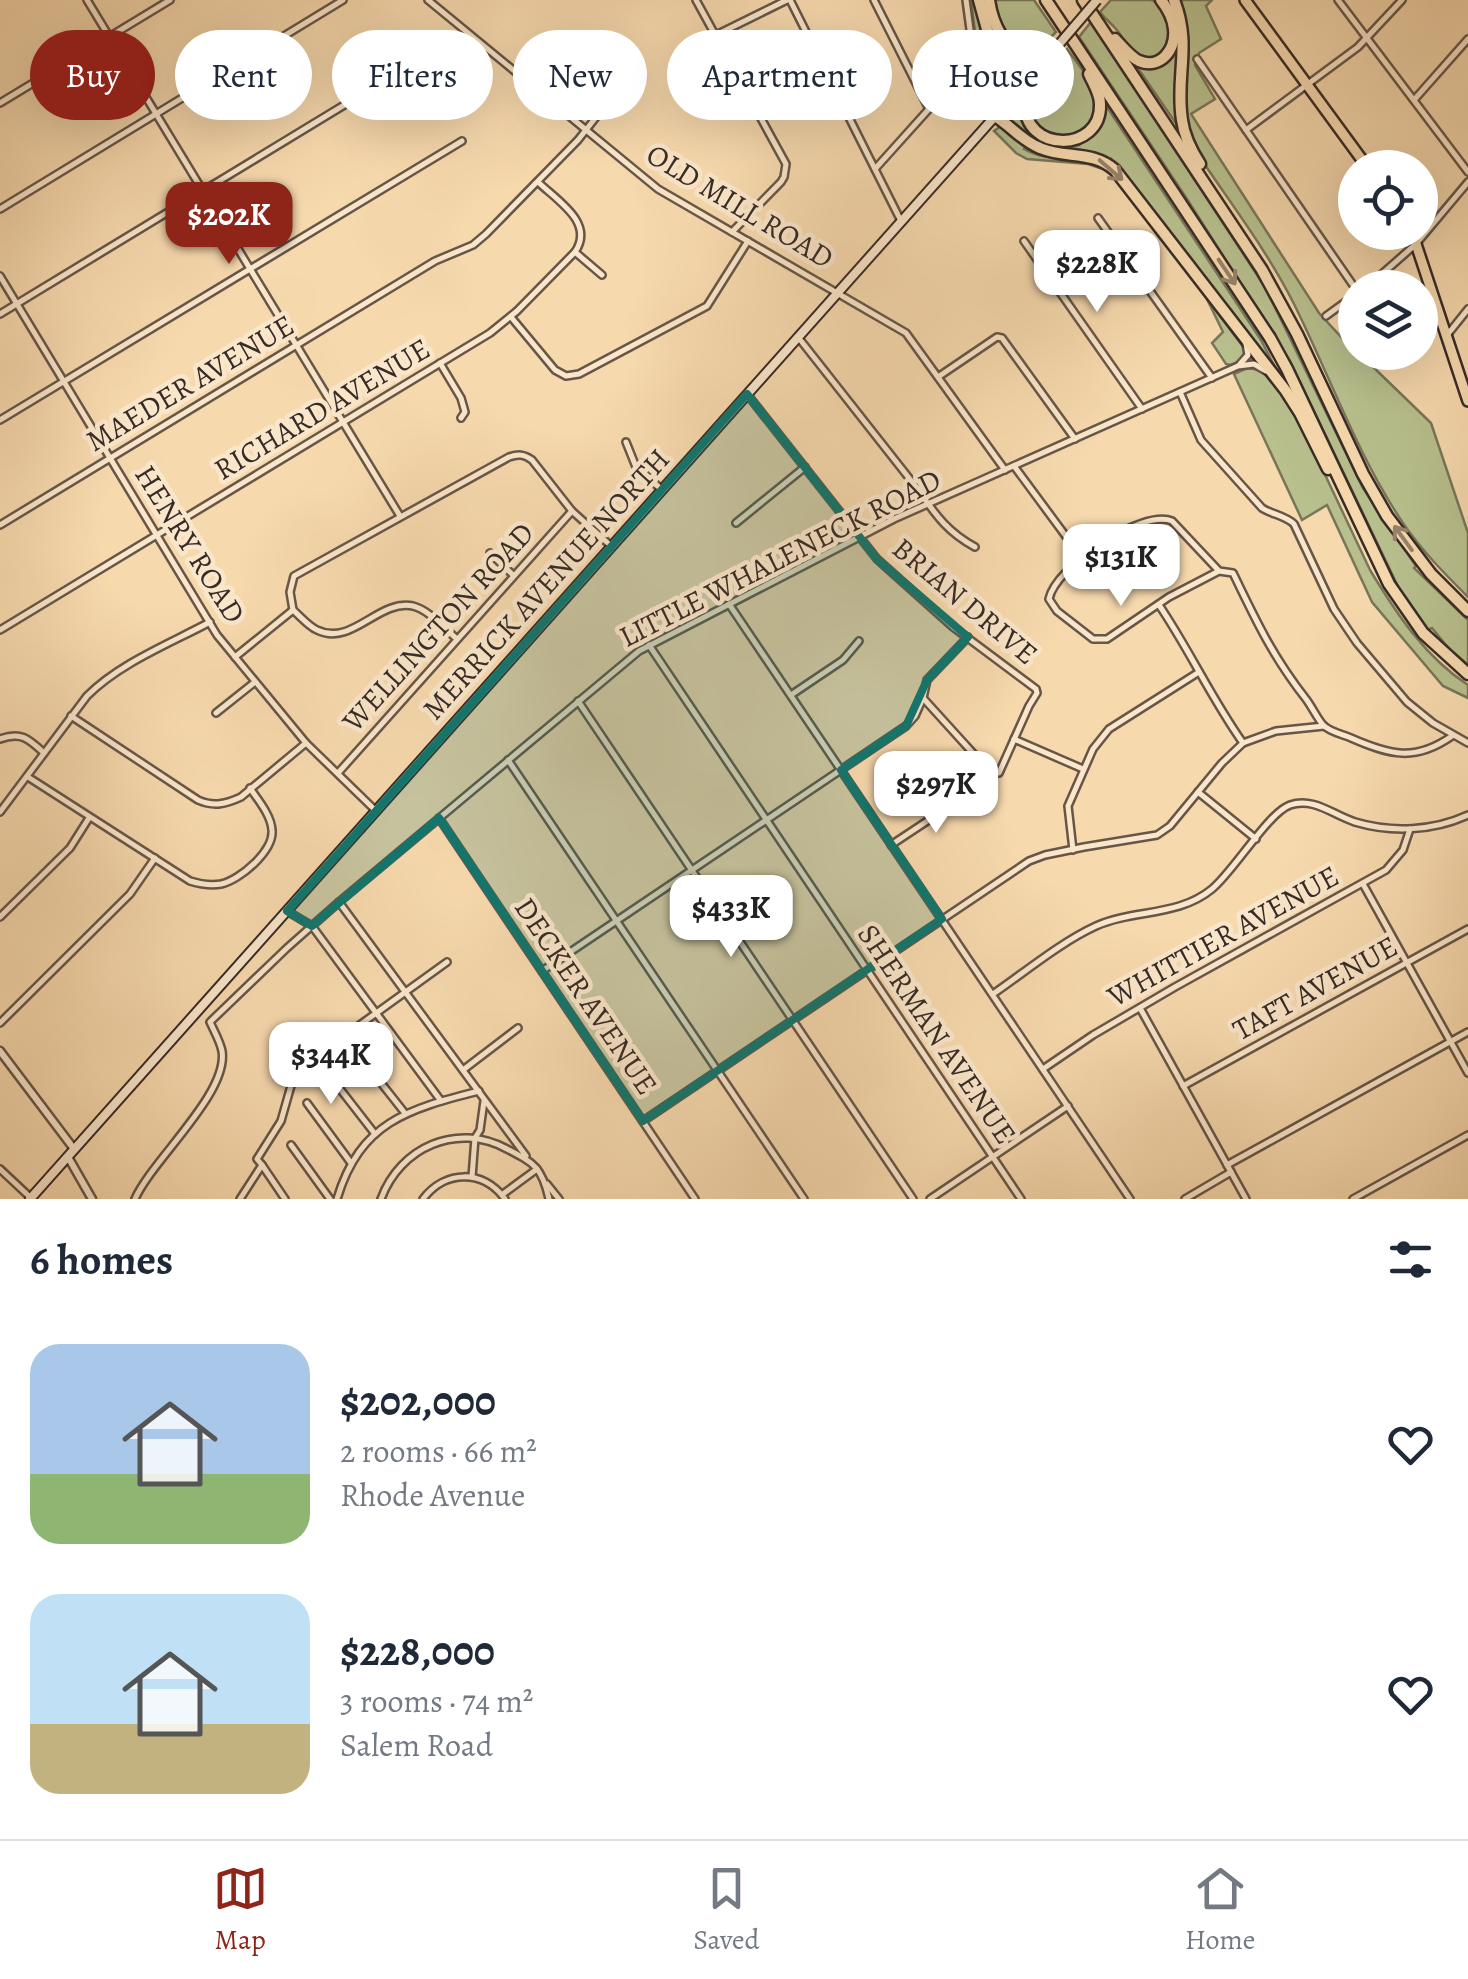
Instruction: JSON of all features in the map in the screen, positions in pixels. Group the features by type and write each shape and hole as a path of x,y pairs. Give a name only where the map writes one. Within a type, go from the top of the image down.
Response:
{"highway":[{"path":"980,0 987,30"},
{"path":"989,0 999,30"},
{"path":"1042,0 1270,338 1389,584 1407,613 1431,642 1468,674"},
{"path":"1083,0 1253,255 1297,334 1381,506 1416,556 1468,610"},
{"path":"1097,20 1135,58 1154,62 1168,55 1174,41 1171,16 1160,0"},
{"path":"1174,0 1184,39 1181,114 1186,137 1236,217 1253,255"},
{"path":"1030,120 1034,129 1055,141 1082,136 1094,124 1100,101 1076,46"},
{"path":"1000,120 1033,145 1051,152 1094,157 1111,166 1296,406 1354,511"}],"main road":[{"name":"MERRICK AVENUE NORTH","path":"1071,30 1097,0"},
{"path":"1244,0 1355,150"},
{"name":"MERRICK AVENUE NORTH","path":"30,1198 991,120"},
{"path":"1418,250 1466,384 1468,401"}],"street":[{"path":"88,0 106,30"},
{"path":"121,30 170,0"},
{"path":"0,209 344,0"},
{"name":"OLD MILL ROAD","path":"428,0 658,189 906,333 1005,470"},
{"path":"696,0 713,30"},
{"path":"726,30 789,0 901,222"},
{"path":"874,0 912,77"},
{"path":"966,0 970,30"},
{"path":"1338,0 1468,172"},
{"path":"1246,130 1358,46 1402,0"},
{"path":"1414,100 1468,39"},
{"path":"1196,59 1343,270"},
{"path":"0,103 30,85"},
{"path":"0,314 332,113"},
{"path":"156,114 400,516"},
{"name":"MAEDER AVENUE","path":"0,525 435,261 473,245 594,120"},
{"path":"732,232 784,177 786,164 762,120"},
{"path":"875,170 918,120"},
{"path":"0,420 462,141"},
{"path":"538,182 580,224 582,239 575,252 602,275"},
{"path":"1438,218 1468,182"},
{"path":"1098,218 1212,378"},
{"path":"510,316 555,370 566,376 578,374 707,306 748,241"},
{"path":"1024,241 1142,409"},
{"path":"1386,270 1409,250"},
{"name":"RICHARD AVENUE","path":"0,630 490,333 575,252"},
{"name":"HENRY ROAD","path":"0,276 210,622 306,743 375,810"},
{"path":"1326,316 1338,308"},
{"path":"1447,336 1468,309"},
{"path":"1236,326 1248,352 1238,366"},
{"path":"798,337 944,526 975,547"},
{"path":"938,377 982,346 1002,338 1074,439"},
{"path":"440,363 463,403 465,412 461,418"},
{"path":"1238,366 1257,365 1279,382"},
{"name":"LITTLE WHALENECK ROAD","path":"135,1199 198,1111 217,1076 222,1051 210,1022 339,902 649,645 859,536 1238,366"},
{"path":"1180,392 1210,452 1262,508 1292,521 1334,610 1357,644 1407,702 1452,736 1468,743"},
{"name":"BRIAN DRIVE","path":"746,394 876,559 1036,690 1038,693 1014,739"},
{"path":"626,442 636,467 661,489"},
{"path":"457,639 411,606 392,608 346,632 316,630 293,610 290,592 294,576 517,455 532,460 572,511 611,546"},
{"path":"1014,466 1082,558"},
{"path":"736,522 805,467"},
{"name":"WELLINGTON ROAD","path":"338,774 572,511"},
{"path":"1218,572 1172,521 1152,520 1106,540 1082,558 1052,587 1049,599 1056,611 1093,638 1107,639 1218,572 1233,573 1267,644 1324,726"},
{"path":"490,552 513,575"},
{"path":"730,604 1130,1199"},
{"path":"1158,605 1243,743"},
{"path":"235,657 293,610"},
{"path":"0,812 87,696 104,681 210,622"},
{"path":"542,971 906,726 915,716 927,680 968,637"},
{"path":"791,695 843,660 859,641"},
{"name":"SHERMAN AVENUE","path":"649,645 1021,1199"},
{"path":"1074,850 1068,806 1093,749 1109,729 1199,672"},
{"path":"216,713 255,682"},
{"path":"923,698 992,773 999,773 1014,739 1083,770"},
{"path":"578,702 913,1199"},
{"path":"72,716 204,802 216,805 229,803 306,743"},
{"path":"643,1121 1029,862 1045,855 1157,835 1170,826 1243,743 1276,731 1324,726 1372,748 1396,754 1430,749 1452,736"},
{"path":"0,738 19,734 44,753"},
{"path":"508,760 804,1199"},
{"path":"28,777 200,884 226,883 246,871 268,847 272,830 250,788"},
{"path":"1198,792 1256,839"},
{"path":"892,844 962,798"},
{"path":"992,994 1096,926 1168,911 1210,891 1282,809 1304,802 1369,826 1397,830 1442,824 1468,815"},
{"path":"0,917 70,848 89,818"},
{"name":"DECKER AVENUE","path":"438,818 696,1199"},
{"name":"WHITTIER AVENUE","path":"1043,1069 1140,1008 1386,870 1403,850 1410,829"},
{"path":"0,1023 130,894 154,858"},
{"path":"1363,884 1468,1073"},
{"path":"339,902 559,1199"},
{"path":"287,911 312,926 441,1101"},
{"name":"TAFT AVENUE","path":"1183,1086 1468,929"},
{"path":"296,1071 447,962"},
{"path":"1140,1008 1246,1199"},
{"path":"463,1070 518,1028"},
{"path":"1227,1165 1468,1032"},
{"path":"344,1036 404,1114"},
{"path":"285,1199 257,1159 281,1120 304,1040"},
{"path":"2,1057 71,1153 92,1199"},
{"path":"316,1058 374,1134"},
{"path":"291,1145 333,1199 351,1163 374,1134 404,1114 479,1091"},
{"path":"472,1177 475,1138 485,1099"},
{"path":"306,1103 351,1163"},
{"path":"930,1199 1068,1106"},
{"path":"1353,1199 1468,1135"},
{"path":"381,1199 394,1173 414,1154 439,1142 475,1138 526,1156"},
{"path":"240,1199 262,1165"},
{"path":"0,1169 30,1198"},
{"path":"422,1199 445,1180 462,1176 492,1185 503,1197 537,1170"},
{"path":"1185,1199 1231,1172"},
{"path":"545,1182 549,1199"}],"highlighted area":[{"path":"747,394 877,559 968,637 927,680 906,726 841,770 942,919 643,1121 439,818 312,926 287,911"}],"green space":[{"path":"971,0 976,0 983,30 975,30"},
{"path":"994,0 1034,0 1055,30 1003,30"},
{"path":"1111,0 1151,0 1160,5 1170,25 1162,55 1142,58 1130,50 1100,12"},
{"path":"1177,0 1212,0 1206,6 1221,39 1199,53 1195,65 1215,99 1191,114 1319,313 1338,334 1338,370 1376,370 1431,423 1468,533 1468,597 1418,543 1387,497 1283,284 1195,150 1188,135 1185,100 1188,40"},
{"path":"1091,22 1265,287 1363,488 1414,568 1468,620 1468,665 1432,628 1427,630 1404,599 1290,361 1079,37"},
{"path":"1175,53 1181,57 1175,122 1137,67 1163,63"},
{"path":"1074,58 1091,83 1095,114 1076,134 1048,134 1032,120 1074,120"},
{"path":"1107,107 1261,340 1275,371 1111,159 1046,148 1008,120 1024,120 1043,142 1079,145"},
{"path":"1001,126 1026,145 1024,149 1036,154 1093,162 1105,168 1116,177 1156,230 1115,177 1088,164 1027,159 994,131"},
{"path":"1206,297 1244,348 1244,360 1226,364 1212,343 1223,332"},
{"path":"1247,368 1268,376 1294,409 1370,570 1425,648 1468,685 1468,698 1443,686 1372,602 1327,505 1302,520 1234,374"}]}
